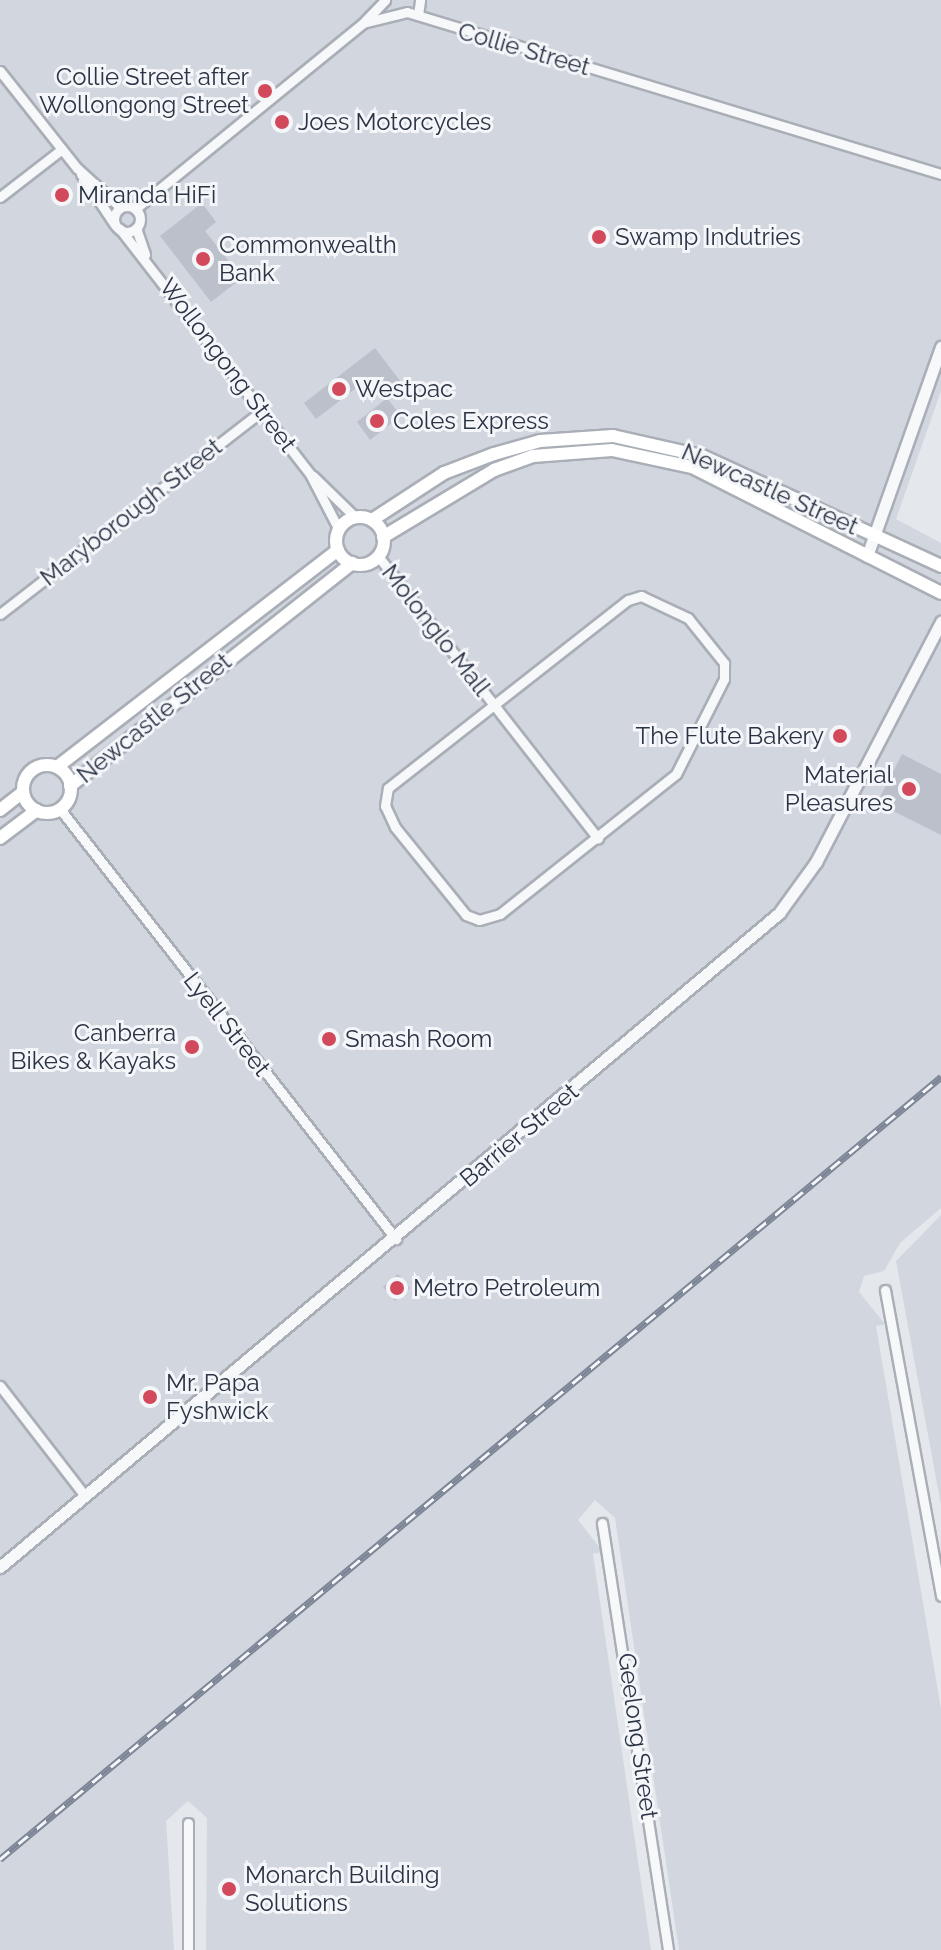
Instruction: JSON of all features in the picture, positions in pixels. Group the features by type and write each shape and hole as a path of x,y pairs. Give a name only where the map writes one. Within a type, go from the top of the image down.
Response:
{"main road":[{"name":"Newcastle Street","path":"372,520 444,473 494,454 540,441 613,436 702,456 941,566"},
{"name":"Newcastle Street","path":"383,537 494,470 533,456 612,450 692,467 941,593"},
{"path":"355,517 372,520 383,537 378,556 352,563 338,550 339,530 355,517"},
{"name":"Newcastle Street","path":"57,767 338,550"},
{"path":"906,551 941,575"},
{"name":"Newcastle Street","path":"70,786 352,563"},
{"path":"0,810 23,792 33,769 57,767 70,786 60,809 37,810 0,838"},
{"path":"23,792 37,810"}],"street":[{"path":"363,23 385,0"},
{"path":"418,15 420,0"},
{"name":"Collie Street","path":"137,218 158,195 363,23 385,14 418,15 941,174"},
{"name":"Wollongong Street","path":"0,71 310,474 355,517"},
{"path":"0,197 62,149"},
{"name":"Wollongong Street","path":"77,168 120,207"},
{"path":"118,227 120,207 137,218"},
{"path":"118,227 137,218"},
{"name":"Wollongong Street","path":"137,218 146,257"},
{"path":"867,556 941,347"},
{"name":"Maryborough Street","path":"0,614 262,411"},
{"name":"Wollongong Street","path":"310,474 339,530"},
{"name":"Molonglo Mall","path":"378,556 598,839"},
{"name":"Molonglo Mall","path":"635,597 688,618 703,635 725,672 676,774 500,914 479,920 456,906 410,846 385,806 388,788 494,705 635,597"},
{"name":"Barrier Street","path":"0,1567 396,1239 779,913 816,862 941,622"},
{"name":"Lyell Street","path":"60,809 396,1239"},
{"path":"885,1290 941,1596"},
{"path":"0,1386 85,1496"},
{"name":"Geelong Street","path":"602,1523 668,1950"},
{"path":"188,1823 188,1950"}],"shaded area":[{"path":"0,0 941,0 941,391 896,519 941,543 941,1208 900,1243 884,1271 864,1276 859,1292 885,1324 876,1326 941,1709 941,1950 679,1950 615,1518 595,1500 578,1520 603,1552 593,1554 651,1950 206,1950 207,1818 188,1801 166,1821 174,1950 0,1950"},
{"path":"941,1215 941,1505 896,1261"}],"building":[{"name":"Commonwealth Bank","path":"202,203 216,222 205,231 242,278 211,302 160,236"},
{"name":"Westpac","path":"375,348 401,382 383,396 369,378 316,419 304,403"},
{"name":"Coles Express","path":"387,398 401,416 370,440 357,422"},
{"name":"Material Pleasures","path":"902,754 941,774 941,835 877,803"},
{"name":"Metro Petroleum","path":"398,1274 410,1288 395,1301 383,1287"}],"railway":[{"path":"0,1859 941,1077"}],"place":[{"name":"Collie Street after Wollongong Street","path":"265,91"},
{"name":"Joes Motorcycles","path":"282,122"},
{"name":"Miranda HiFi","path":"62,195"},
{"name":"Swamp Indutries","path":"599,237"},
{"name":"Commonwealth Bank","path":"203,259"},
{"name":"Westpac","path":"339,389"},
{"name":"Coles Express","path":"377,421"},
{"name":"The Flute Bakery","path":"840,736"},
{"name":"Material Pleasures","path":"909,789"},
{"name":"Smash Room","path":"329,1039"},
{"name":"Canberra Bikes & Kayaks","path":"192,1047"},
{"name":"Metro Petroleum","path":"397,1288"},
{"name":"Mr. Papa Fyshwick","path":"150,1397"},
{"name":"Monarch Building Solutions","path":"229,1889"}]}
